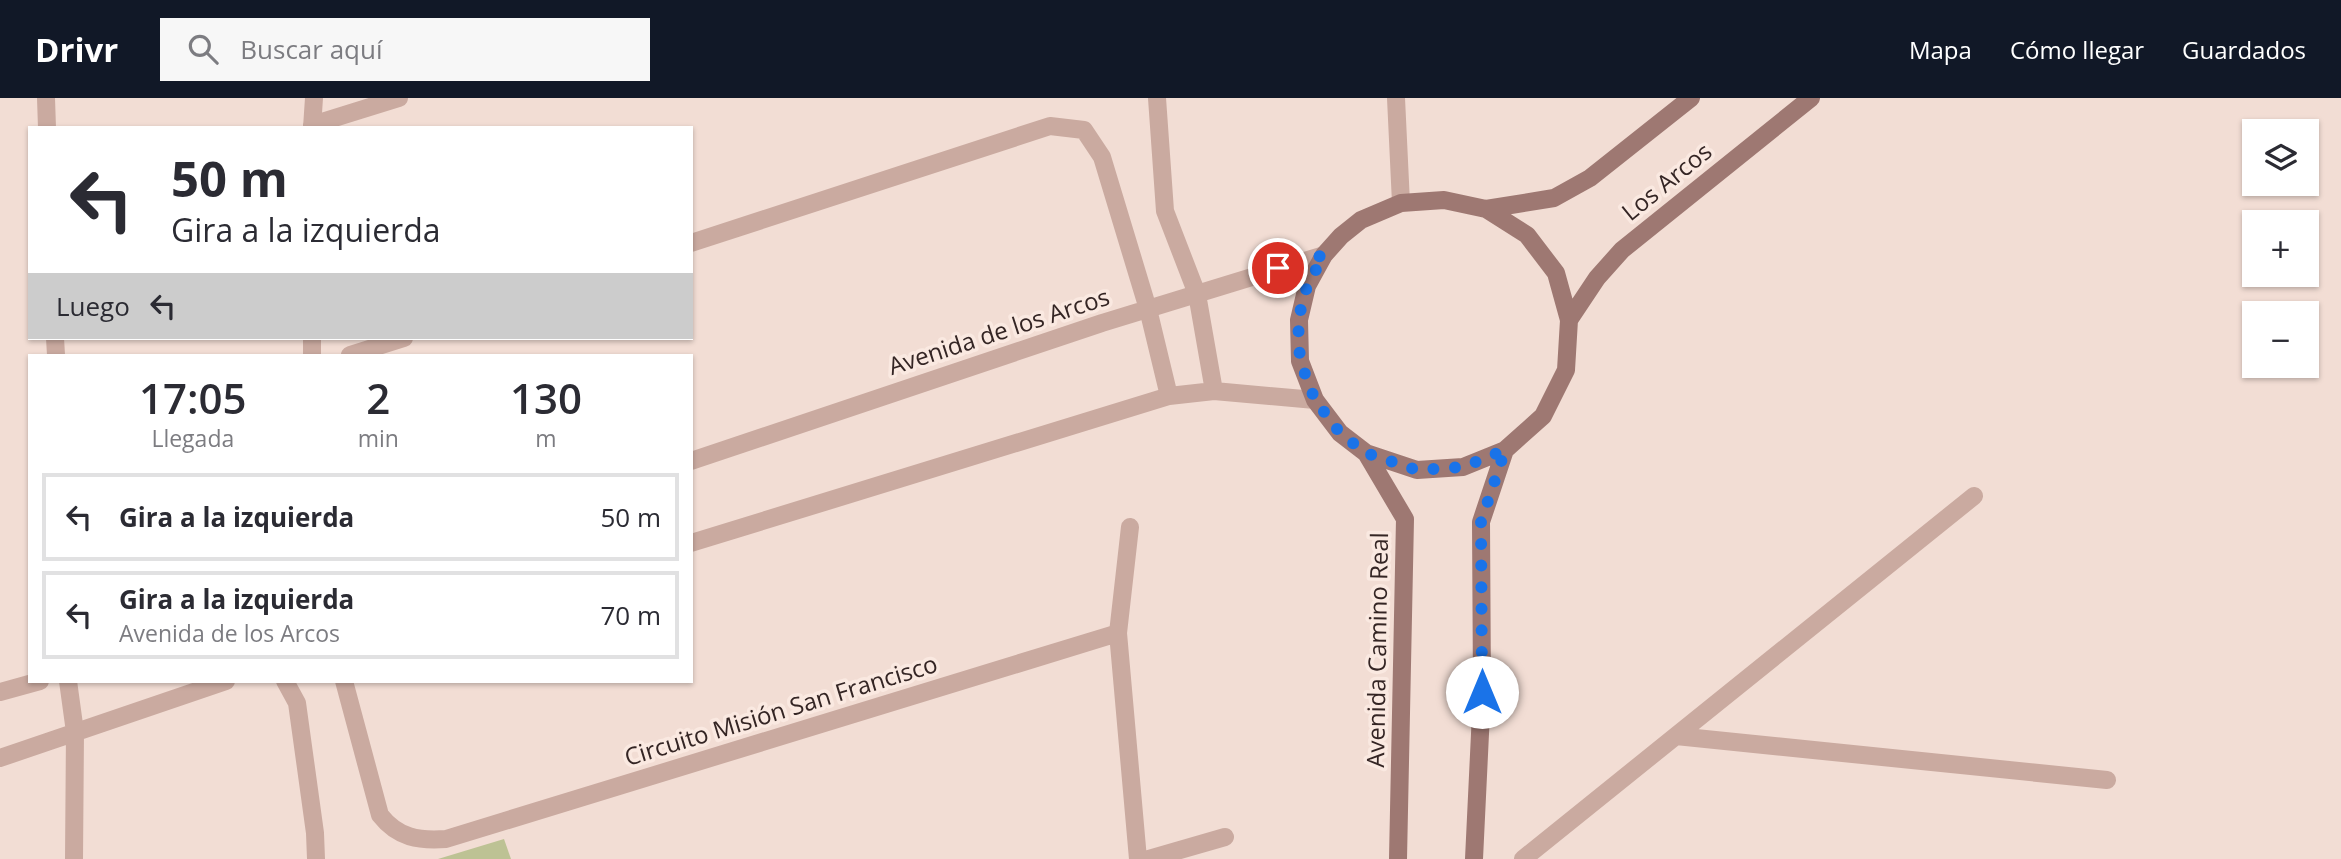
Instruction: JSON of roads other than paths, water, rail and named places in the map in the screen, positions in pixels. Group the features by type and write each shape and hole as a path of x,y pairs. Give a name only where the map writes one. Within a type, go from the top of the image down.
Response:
{"main road":[{"name":"Los Arcos","path":"1486,209 1554,198 1590,178 1691,98"},
{"name":"Los Arcos","path":"1569,320 1597,278 1622,250 1811,98"},
{"path":"1444,200 1486,209 1527,235 1556,273 1569,320 1566,370 1543,416 1505,450 1463,467 1417,470 1366,453 1340,433 1315,400 1300,361 1298,320 1307,286 1324,255 1341,236 1361,220 1401,203 1444,200"},
{"path":"1474,859 1482,692 1481,522 1505,450"},
{"name":"Avenida Camino Real","path":"1366,453 1405,519 1398,859"}],"street":[{"path":"46,98 47,126"},
{"path":"312,126 314,98"},
{"path":"315,126 399,98"},
{"path":"1157,98 1165,211 1197,293 1214,391"},
{"path":"1395,98 1401,203"},
{"path":"693,242 1050,126 1083,130 1102,157 1148,309 1169,396"},
{"name":"Avenida de los Arcos","path":"693,460 1197,293 1324,255"},
{"path":"353,354 398,340"},
{"path":"693,542 1169,396 1214,391 1315,400"},
{"path":"1523,859 1974,496"},
{"path":"1130,527 1118,633 1138,859"},
{"name":"Circuito Misión San Francisco","path":"345,683 380,815 389,827 407,837 425,841 446,839 1118,633"},
{"path":"0,692 33,683"},
{"path":"68,683 75,732 74,859"},
{"path":"0,758 220,683"},
{"path":"286,683 296,703 315,834 316,859"},
{"path":"1676,736 2107,780"},
{"path":"1149,859 1225,837"}]}
